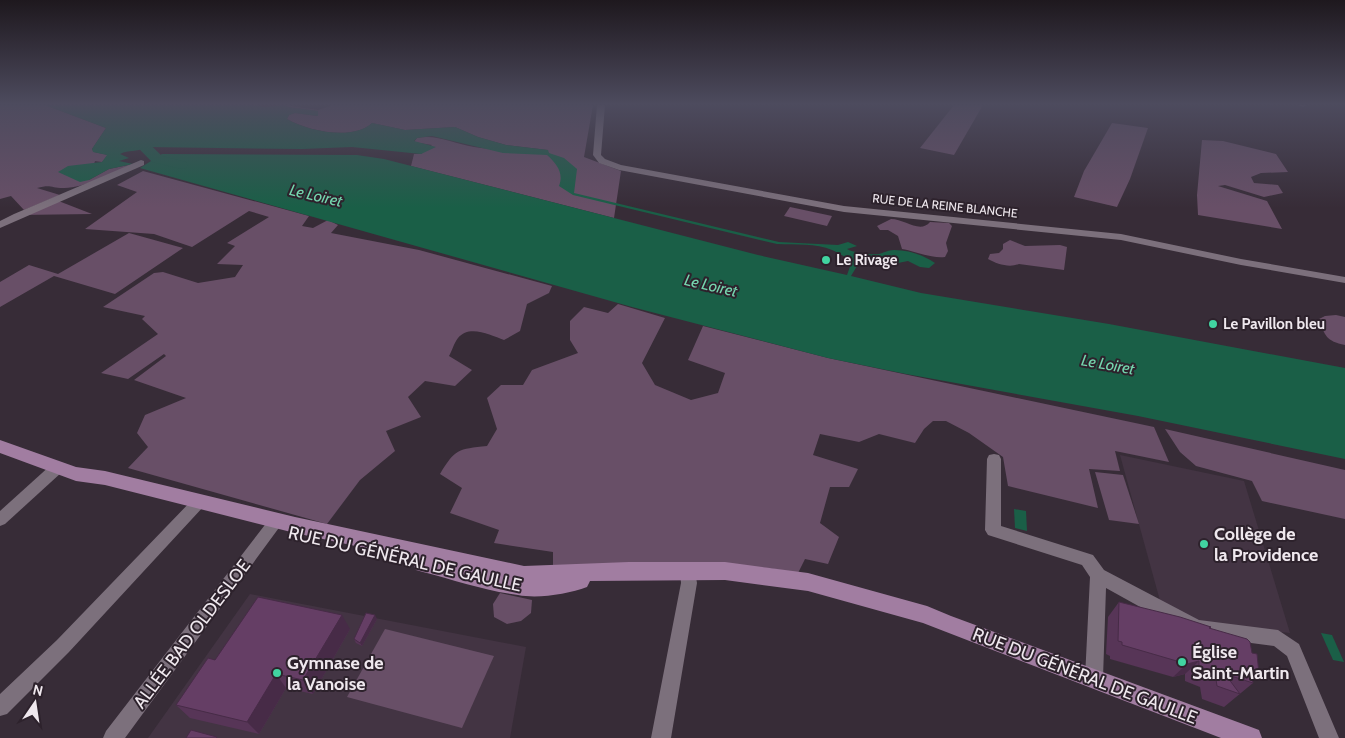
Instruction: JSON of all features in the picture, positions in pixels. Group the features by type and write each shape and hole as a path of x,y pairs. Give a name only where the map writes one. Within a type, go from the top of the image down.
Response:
{"main road":[{"name":"RUE DU GÉNÉRAL DE GAULLE","path":"0,446 76,474 97,486 524,575 688,574 792,588 845,600 910,618 946,624 1251,738"}],"street":[{"name":"RUE DE LA REINE BLANCHE","path":"598,139 597,155 602,161 619,167 844,209 1121,237 1241,262 1345,280"},
{"path":"0,225 24,212 102,181 141,163"},
{"path":"994,459 993,530 1087,560 1098,575 1198,628 1278,638 1292,650 1329,738"},
{"path":"0,520 57,468"},
{"path":"0,707 63,646 195,506"},
{"name":"ALLÉE BAD OLDESLOE","path":"113,738 273,524"},
{"path":"660,738 688,574"},
{"path":"1094,678 1098,575"}],"shaded area":[{"path":"0,139 98,139 92,149 94,152 108,155 102,162 95,161 89,180 109,169 133,164 79,186 70,188 48,186 37,188 60,195 24,210 11,196 0,199"},
{"path":"416,139 444,139 483,148 548,150 506,145 487,139 587,139 584,157 621,171 614,218 411,166 414,154 421,154 432,145 414,142"},
{"path":"927,139 963,139 954,155 920,148"},
{"path":"1102,139 1144,139 1130,179 1117,207 1074,197 1084,171"},
{"path":"1202,140 1223,141 1276,154 1288,172 1261,173 1251,177 1254,183 1278,185 1283,193 1264,197 1225,185 1218,186 1267,201 1282,229 1198,215 1197,195"},
{"path":"143,171 309,216 302,226 313,228 328,220 338,225 331,233 419,250 552,286 549,293 527,304 520,331 504,340 487,333 474,331 463,334 458,338 449,356 472,370 455,386 425,381 408,397 421,417 386,431 395,451 360,480 327,524 128,468 148,447 137,433 145,415 186,398 134,380 166,356 164,354 128,379 101,373 158,334 142,319 145,316 103,307 154,273 163,272 198,283 235,277 243,265 217,264 235,246 227,243 269,217 249,211 192,247 154,234 85,229 137,192 117,185"},
{"path":"56,200 92,214 20,215"},
{"path":"790,207 832,216 827,226 784,216"},
{"path":"891,219 922,227 930,222 949,223 952,226 946,243 948,251 945,257 929,256 902,249 898,236 888,230 880,230 877,226"},
{"path":"129,233 183,248 115,294 54,276 0,307 0,282 29,265 58,274"},
{"path":"1010,240 1025,246 1060,245 1067,247 1064,270 1019,264 999,264 988,259 990,254 999,253 1003,249 1003,244"},
{"path":"618,304 665,318 642,363 655,385 691,400 718,393 725,373 688,360 703,326 828,358 1154,427 1169,462 1115,451 1120,471 1089,469 1098,508 1008,486 1003,457 969,433 946,421 933,421 924,429 915,443 879,434 859,442 820,434 813,455 858,469 849,487 830,487 820,523 839,537 828,564 805,559 798,573 768,568 707,564 553,567 553,552 494,543 499,530 450,513 462,488 440,474 450,459 458,452 487,446 497,429 487,398 501,385 523,385 532,370 578,353 570,340 570,321 584,307 608,313"},
{"path":"1336,315 1345,317 1345,345 1334,342 1327,337 1319,319 1325,316"},
{"path":"1165,429 1345,470 1345,519 1262,501 1252,481 1196,466 1180,452"},
{"name":"Collège de la Providence","path":"1120,455 1244,481 1290,633 1199,623 1162,608"},
{"path":"1095,472 1123,475 1139,524 1109,520"},
{"path":"500,593 532,600 531,613 521,621 507,624 494,617 493,604"},
{"path":"250,594 526,647 510,738 148,738"},
{"path":"385,629 494,656 462,728 347,697"}],"water":[{"path":"98,139 416,139 414,141 436,147 421,154 352,147 302,149 145,147 120,154 129,158 119,161 133,164 109,169 89,180 80,182 58,172 68,166 102,162 107,155 93,152 92,149"},
{"path":"446,139 487,139 506,145 548,150 549,153 564,158 577,169 574,193 779,242 838,245 848,242 857,246 847,249 854,252 879,254 892,250 905,251 921,255 935,263 929,268 920,267 908,261 898,263 872,259 860,261 851,276 921,293 1109,324 1345,368 1345,459 1138,416 828,358 632,307 140,168 162,154 357,155 384,159 758,255 847,275 852,261 826,248 812,245 777,244 573,195 559,186 561,177 559,169 547,155 503,153"},
{"path":"1014,509 1026,511 1027,531 1015,528"},
{"path":"1321,633 1332,635 1344,662 1333,660"}],"building":[{"name":"Gymnase de la Vanoise","path":"258,597 342,615 303,680 276,674 247,722 176,705 208,658 215,660"},
{"path":"1119,602 1180,617 1247,639 1250,642 1252,653 1257,654 1259,674 1251,672 1253,683 1225,674 1240,694 1217,686 1215,673 1199,667 1199,661 1187,664 1122,645 1122,642 1118,641"},
{"path":"366,613 375,615 360,643 354,639"},
{"path":"191,730 217,737 186,738"}],"waterway":[{"name":"Le Loiret","path":"137,139 157,159 181,165"}],"place":[{"name":"Le Rivage","path":"826,260"},
{"name":"Le Pavillon bleu","path":"1213,324"},
{"name":"Collège de la Providence","path":"1204,544"},
{"name":"Église Saint-Martin","path":"1182,662"},
{"name":"Gymnase de la Vanoise","path":"277,673"}]}
